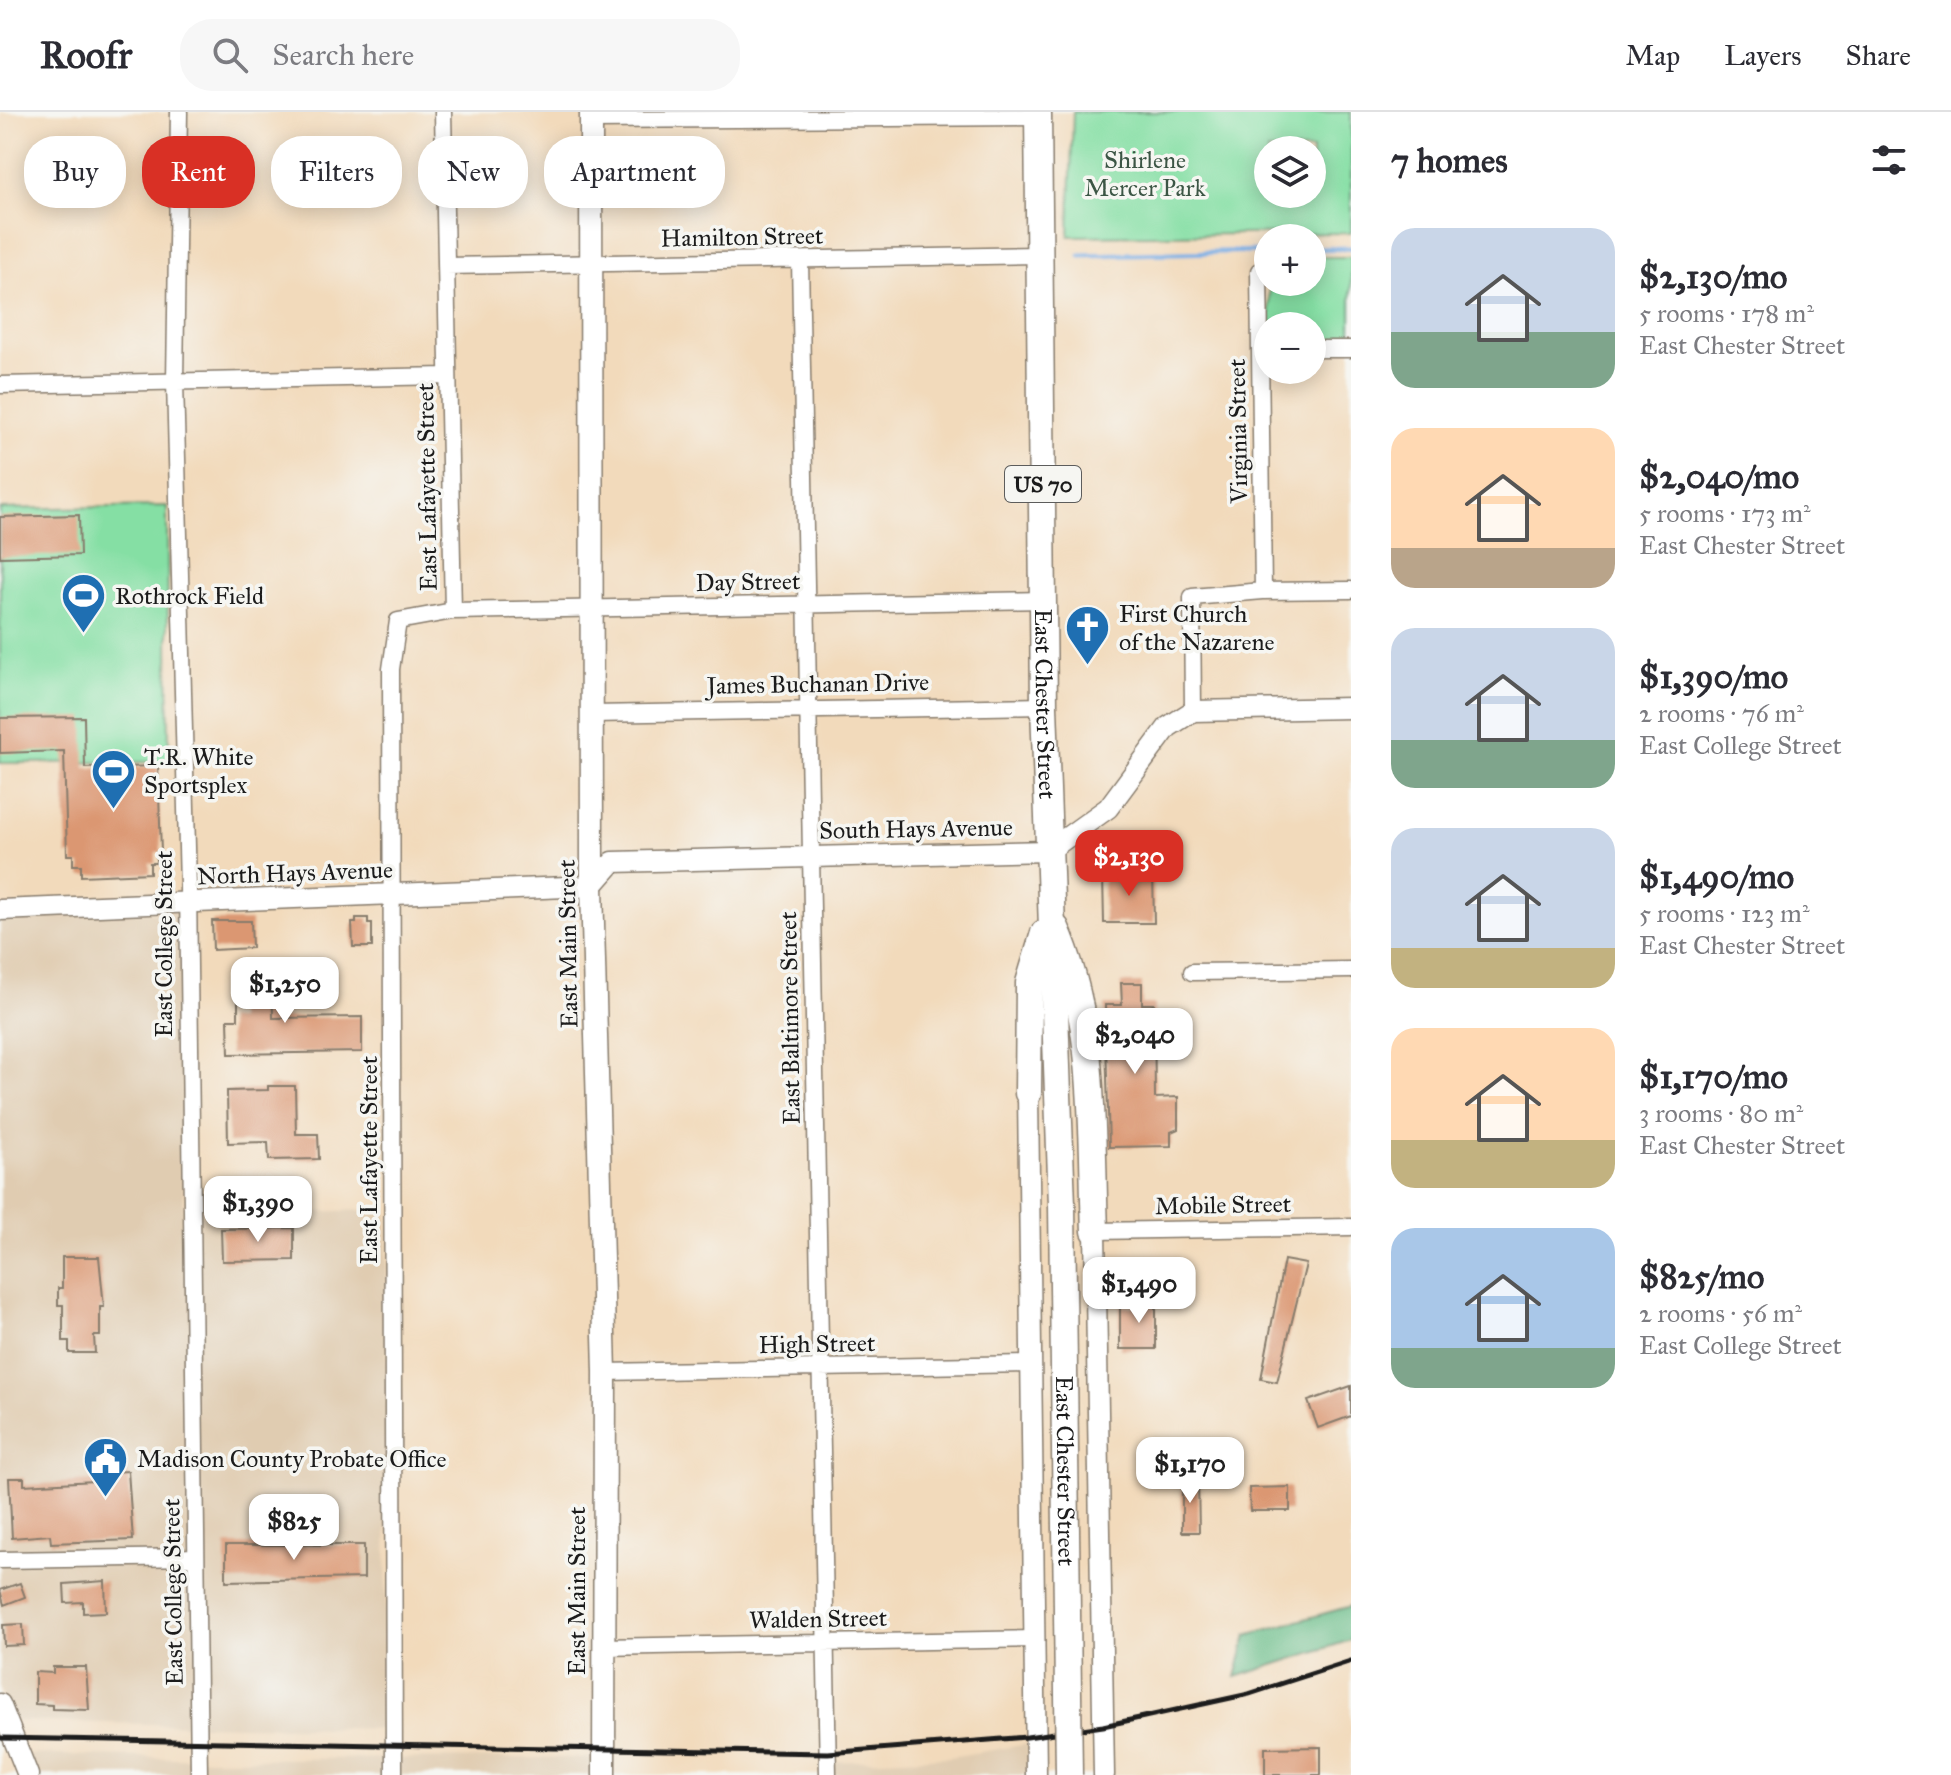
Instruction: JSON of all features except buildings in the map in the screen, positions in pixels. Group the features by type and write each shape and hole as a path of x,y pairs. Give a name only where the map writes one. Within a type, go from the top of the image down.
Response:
{"highway":[{"name":"East Chester Street","path":"1036,114 1044,706 1062,1205 1069,1775"},
{"path":"1028,1093 1029,983 1050,914"},
{"path":"1050,914 1073,968 1090,1077 1095,1231"}],"main road":[{"name":"East Main Street","path":"591,116 592,886 605,1372 604,1775"}],"street":[{"name":"East College Street","path":"179,112 175,381 188,903 199,1775"},
{"name":"East Lafayette Street","path":"394,1775 391,669 398,621 453,611 443,112"},
{"path":"591,116 1036,114"},
{"name":"Hamilton Street","path":"446,266 1039,255"},
{"name":"East Baltimore Street","path":"800,260 828,1775"},
{"path":"1326,349 1351,349"},
{"path":"0,385 448,376"},
{"name":"Virginia Street","path":"1263,591 1264,384"},
{"path":"1351,590 1263,591 1192,597 1193,711 1351,708"},
{"name":"Day Street","path":"453,611 1044,600"},
{"name":"James Buchanan Drive","path":"593,714 1044,706"},
{"name":"South Hays Avenue","path":"592,886 613,862 1048,851 1108,808 1168,727 1193,711"},
{"name":"North Hays Avenue","path":"0,910 592,886"},
{"path":"1192,972 1351,970"},
{"path":"1028,1093 1036,1775"},
{"name":"Mobile Street","path":"1095,1231 1351,1227"},
{"path":"1095,1231 1104,1775"},
{"name":"High Street","path":"605,1372 1029,1364"},
{"path":"0,1560 196,1557"},
{"name":"Walden Street","path":"602,1647 1034,1639"},
{"path":"0,1704 28,1775"}],"shaded area":[{"path":"182,911 184,1217 387,1209 386,1729 13,1721 0,1687 0,918"},
{"path":"1029,1744 1030,1775 834,1775 834,1762 950,1757"},
{"path":"25,1754 208,1759 597,1758 598,1775 33,1775"}],"green space":[{"name":"Shirlene Mercer Park","path":"1073,112 1351,112 1351,233 1326,233 1326,224 1254,224 1254,234 1069,236"},
{"path":"1326,257 1351,257 1351,343 1326,343 1326,312 1270,312 1269,296 1326,296"},
{"name":"Rothrock Field","path":"167,506 169,762 0,763 0,509"},
{"path":"1351,1606 1351,1640 1236,1677 1247,1635"}],"waterway":[{"path":"1326,249 1351,248"},
{"path":"1080,255 1254,251"}],"railway":[{"path":"0,1738 828,1753 1027,1737 1103,1726 1249,1694 1351,1661"}],"place":[{"name":"Rothrock Field","path":"84,635"},
{"name":"First Church of the Nazarene","path":"1088,667"},
{"name":"T.R. White Sportsplex","path":"113,810"},
{"name":"Madison County Probate Office","path":"106,1498"}]}
